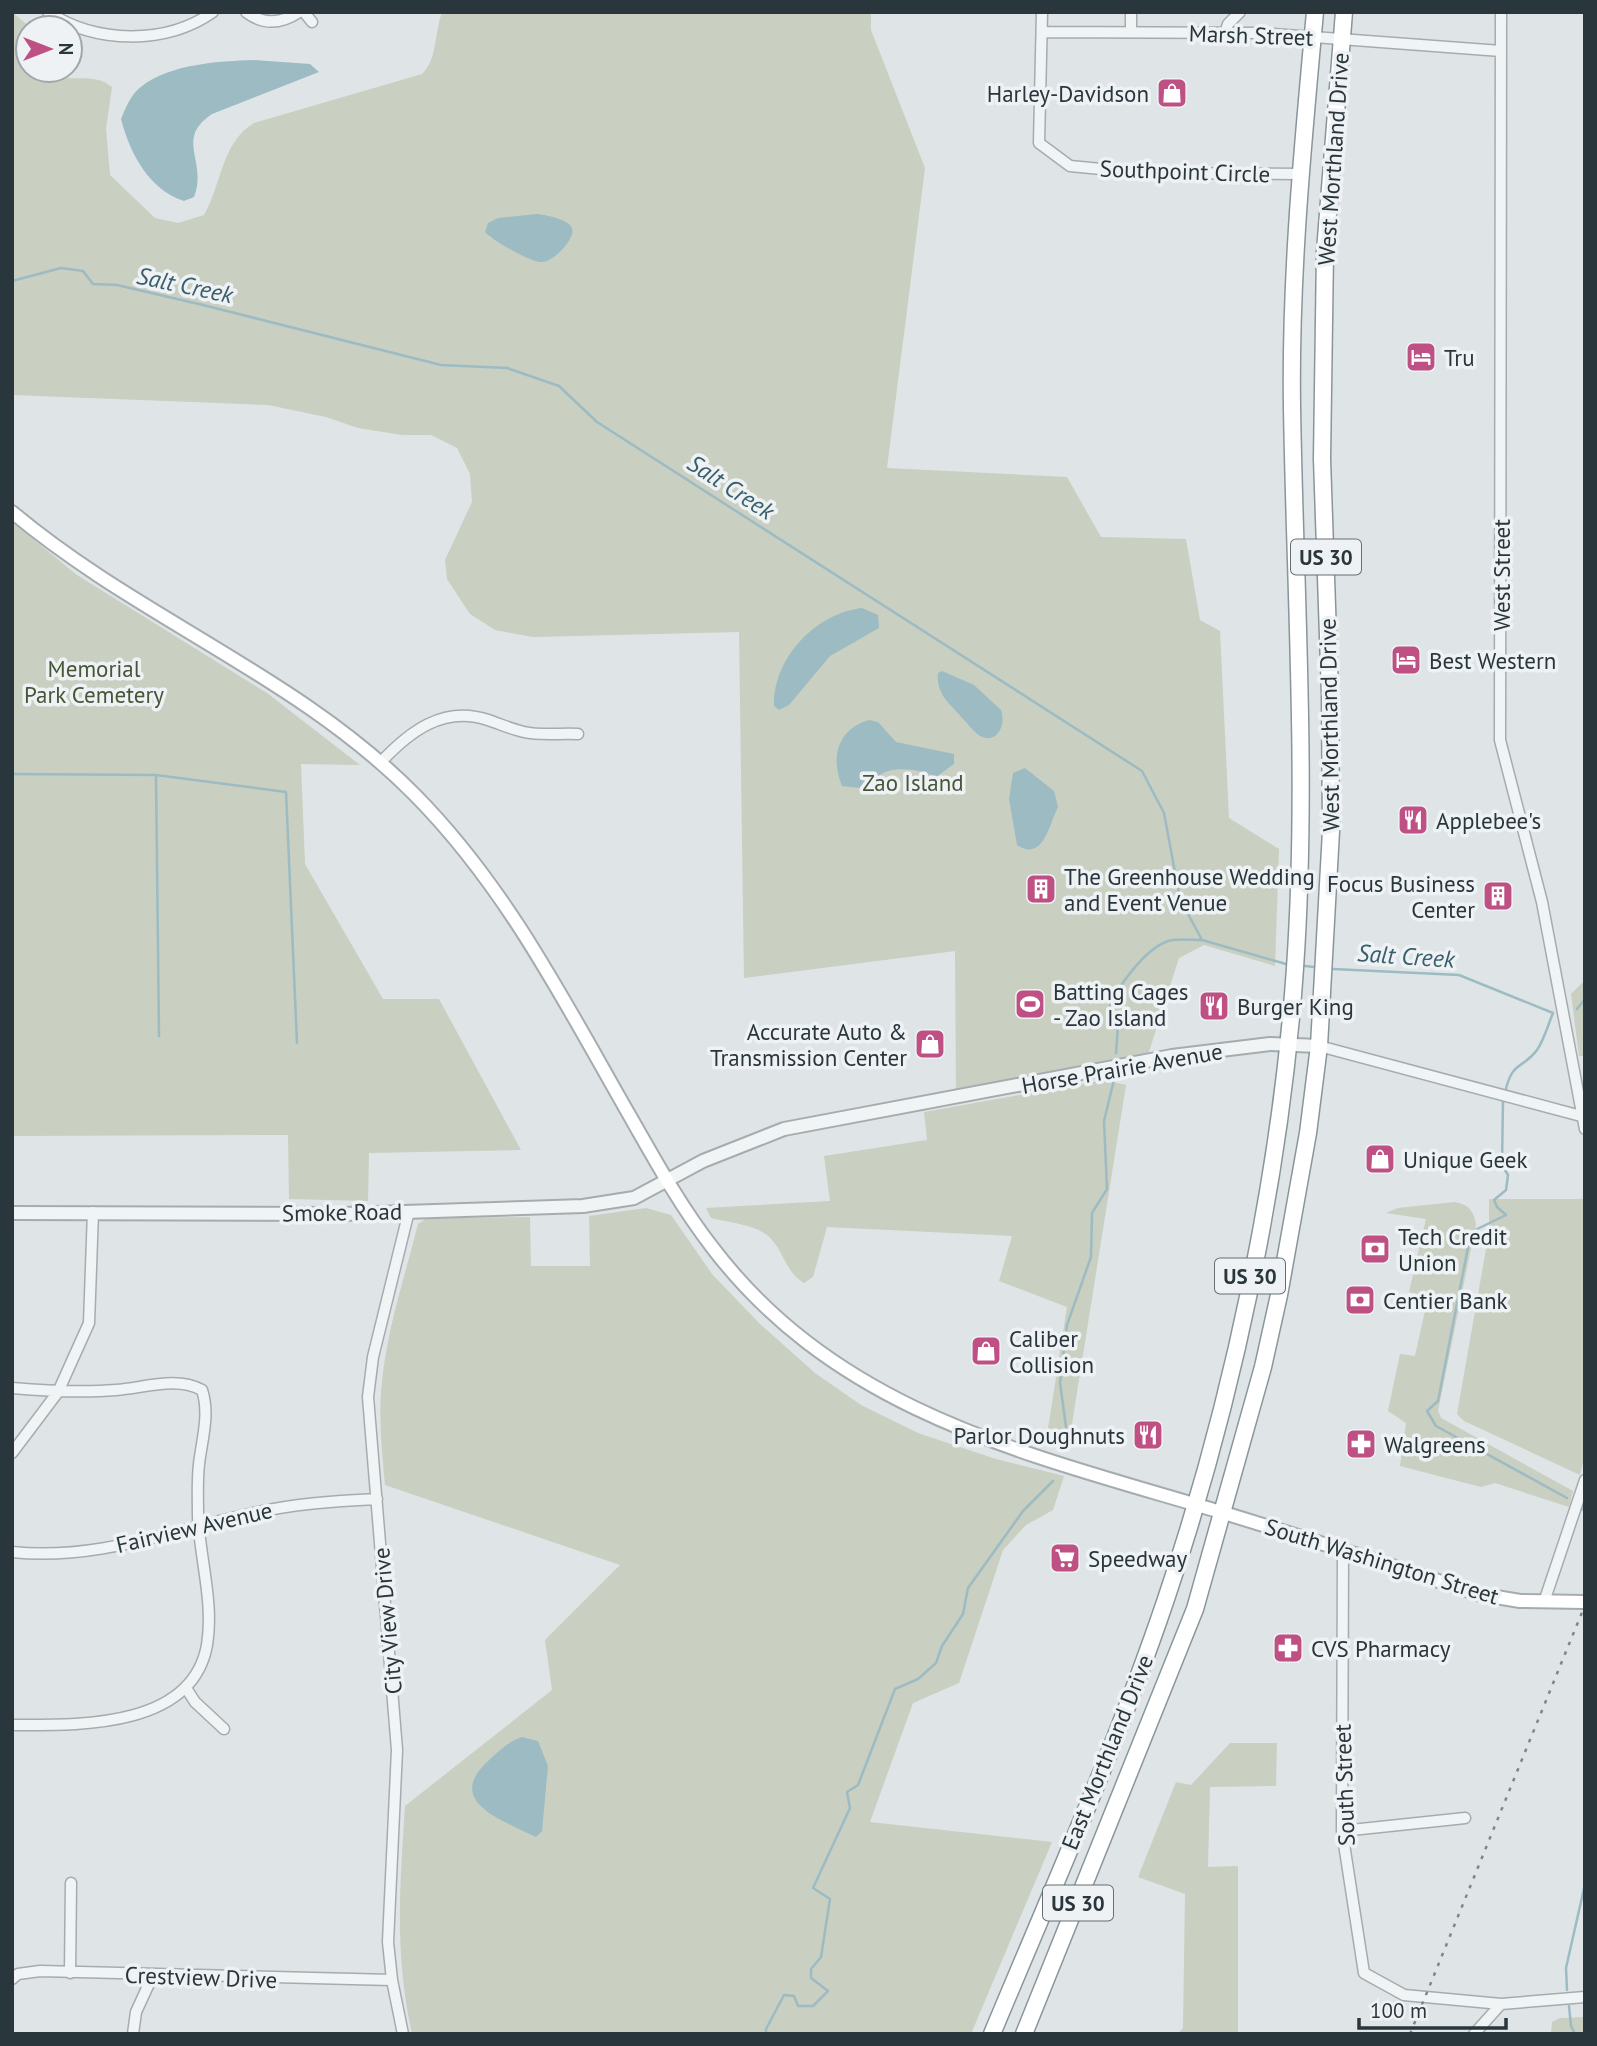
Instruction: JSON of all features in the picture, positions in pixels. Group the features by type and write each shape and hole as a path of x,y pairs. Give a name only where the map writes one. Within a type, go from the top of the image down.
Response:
{"highway":[{"name":"West Morthland Drive","path":"1194,1504 1221,1408 1255,1256 1276,1136 1296,957 1303,780 1292,403 1301,174 1315,12"},
{"name":"West Morthland Drive","path":"1223,1513 1244,1440 1279,1295 1308,1133 1319,1046 1331,831 1330,695 1322,458 1325,265 1344,12"},
{"name":"East Morthland Drive","path":"992,2034 1116,1735 1168,1594 1194,1504"},
{"name":"East Morthland Drive","path":"1024,2034 1165,1689 1195,1609 1223,1513"}],"main road":[{"name":"South Washington Street","path":"12,512 83,566 293,696 349,735 474,858 530,941 667,1182 710,1245 750,1293 798,1338 834,1364 883,1393 955,1427 1065,1466 1478,1594 1544,1602 1585,1602"}],"street":[{"path":"48,12 86,30 120,37 156,35 180,30 197,24 213,12"},
{"path":"246,12 254,19 275,22 301,12 312,22"},
{"name":"Southpoint Circle","path":"1042,12 1039,143 1070,166 1143,173 1301,174"},
{"path":"1131,12 1131,32"},
{"path":"1225,33 1228,24 1240,12"},
{"name":"West Street","path":"1501,12 1500,740 1542,902 1585,1129"},
{"name":"Marsh Street","path":"1042,32 1225,33 1501,51"},
{"path":"380,763 402,740 422,726 442,718 466,715 528,733 578,734"},
{"name":"Horse Prairie Avenue","path":"667,1182 703,1161 784,1129 1172,1056 1240,1046 1319,1046 1581,1116"},
{"name":"Smoke Road","path":"12,1213 344,1214 583,1206 634,1198 667,1182"},
{"name":"City View Drive","path":"403,2034 392,1980 389,1905 397,1750 368,1417 370,1376 409,1211"},
{"path":"12,1453 58,1392 89,1323 93,1212"},
{"path":"12,1388 58,1392 117,1390 174,1383 190,1384 202,1390 207,1406 199,1466 199,1527 208,1634 199,1668 186,1688 147,1712 99,1721 12,1725"},
{"path":"1544,1602 1585,1480"},
{"name":"Fairview Avenue","path":"12,1552 58,1553 121,1546 293,1505 377,1499"},
{"name":"South Street","path":"1343,1550 1342,1831 1364,1973 1404,1996 1501,2004"},
{"path":"186,1688 195,1702 225,1729"},
{"path":"1342,1831 1465,1818"},
{"path":"70,1973 71,1883"},
{"name":"Crestview Drive","path":"12,1979 19,1974 40,1971 392,1980"},
{"path":"133,2034 135,2012 153,1975"},
{"path":"1474,2034 1501,2004 1585,1997"}],"green space":[{"name":"Zao Island","path":"12,12 14,14 14,84 84,84 84,79 99,80 112,87 106,129 110,175 155,218 178,223 204,215 228,153 243,131 254,123 422,74 431,61 442,12 871,12 871,30 925,168 887,468 1067,477 1101,537 1186,539 1200,620 1220,631 1229,818 1279,849 1275,966 1204,945 1179,958 1147,1058 956,1092 955,951 744,978 739,632 533,637 495,630 470,614 447,579 445,560 472,502 470,474 457,448 431,435 402,435 358,428 326,417 268,405 12,395","holes":["488,236 571,237 557,254 549,259 531,259"]},
{"name":"Memorial Park Cemetery","path":"12,522 77,575 267,693 360,765 301,764 305,864 383,999 439,999 521,1150 369,1153 368,1201 289,1199 288,1135 12,1136"},
{"path":"1585,980 1585,1056 1579,1056 1571,994"},
{"path":"1104,1080 1126,1085 1068,1449 1046,1441 1067,1307 999,1281 1012,1236 827,1227 813,1277 804,1283 789,1269 772,1240 766,1235 752,1227 711,1218 706,1208 830,1201 824,1156 927,1140 924,1112"},
{"path":"1489,1199 1585,1199 1585,1454 1580,1475 1464,1421 1457,1414 1489,1232"},
{"path":"1455,1202 1470,1209 1476,1224 1438,1411 1441,1418 1573,1491 1569,1507 1495,1483 1481,1487 1400,1466 1406,1423 1388,1411 1400,1354 1415,1356 1428,1297 1409,1292 1426,1219 1386,1213 1398,1208"},
{"path":"646,1208 671,1215 712,1274 760,1324 815,1373 861,1405 918,1433 996,1459 1064,1476 1053,1510 1026,1525 1003,1550 959,1683 913,1703 870,1822 1052,1842 971,2034 412,2034 406,2004 400,1920 405,1806 552,1690 545,1640 620,1565 385,1485 380,1421 384,1362 418,1224 427,1218 530,1217 531,1266 590,1266 589,1216"},
{"path":"1230,1743 1277,1743 1276,1786 1210,1787 1208,1867 1238,1866 1238,2034 1177,2034 1183,2028 1185,1894 1138,1877 1176,1782 1191,1785"},
{"path":"1585,2017 1585,2034 1551,2034 1552,2022 1560,2018"}],"water":[{"path":"254,60 310,64 319,72 212,114 195,132 193,142 197,184 194,197 184,201 160,188 135,157 121,119 129,101 142,86 181,68"},
{"path":"537,214 562,220 572,228 567,244 547,261 537,261 521,255 485,232 488,223 498,218"},
{"path":"862,608 878,615 879,628 830,656 789,705 779,710 774,706 781,671 800,641 829,619"},
{"path":"942,671 974,685 1001,710 1001,727 996,735 992,738 980,736 950,704 939,688 938,673"},
{"path":"869,720 878,722 896,742 954,754 954,764 936,777 900,769 886,772 861,788 842,786 837,765 839,746 850,730"},
{"path":"1025,768 1054,791 1058,807 1045,838 1034,849 1017,845 1009,799 1013,773"},
{"path":"522,1737 538,1741 548,1766 542,1831 536,1837 484,1809 475,1800 472,1789 475,1776 487,1762 507,1744"}],"waterway":[{"name":"Salt Creek","path":"12,281 61,268 83,271 93,284 117,285 203,305 441,365 507,368 559,386 597,422 1142,771 1164,813 1180,899 1202,940 1286,964"},
{"path":"12,774 156,775 286,792 297,1043"},
{"path":"156,775 159,1036"},
{"path":"1116,1053 1118,1025 1109,1008 1125,980 1141,960 1159,945 1176,940 1201,940"},
{"name":"Salt Creek","path":"1305,966 1314,967"},
{"name":"Salt Creek","path":"1333,969 1459,975 1553,1013"},
{"name":"Salt Creek","path":"1577,1009 1585,999"},
{"path":"1505,1093 1514,1070 1532,1056 1539,1046 1553,1013"},
{"path":"1067,1434 1060,1383 1067,1325 1091,1257 1092,1213 1107,1189 1104,1121 1114,1080"},
{"path":"1503,1100 1502,1165 1508,1175 1506,1190 1494,1200 1506,1215 1471,1232 1438,1401 1427,1411 1436,1426 1567,1498"},
{"path":"766,2034 784,1995 794,1996 798,2006 813,2006 828,1991 811,1978 811,1969 821,1957 830,1899 813,1888 850,1808 847,1792 858,1785 895,1689 918,1679 936,1663 942,1646 963,1614 968,1588 1023,1511 1053,1481"},
{"path":"1581,1508 1585,1511"},
{"path":"1585,1842 1585,1850"},
{"path":"1567,1990 1566,1968 1585,1884"},
{"path":"1569,2006 1571,2026 1575,2034"}],"railway":[{"path":"1410,2034 1585,1605"}],"place":[{"name":"Harley-Davidson","path":"1172,93"},
{"name":"Tru","path":"1421,357"},
{"name":"Best Western","path":"1406,660"},
{"name":"Applebee's","path":"1413,820"},
{"name":"The Greenhouse Wedding and Event Venue","path":"1041,889"},
{"name":"Focus Business Center","path":"1498,896"},
{"name":"Batting Cages - Zao Island","path":"1030,1004"},
{"name":"Burger King","path":"1214,1006"},
{"name":"Accurate Auto & Transmission Center","path":"930,1044"},
{"name":"Unique Geek","path":"1380,1159"},
{"name":"Tech Credit Union","path":"1375,1249"},
{"name":"Centier Bank","path":"1360,1300"},
{"name":"Caliber Collision","path":"986,1351"},
{"name":"Parlor Doughnuts","path":"1148,1435"},
{"name":"Walgreens","path":"1361,1444"},
{"name":"Speedway","path":"1065,1558"},
{"name":"CVS Pharmacy","path":"1288,1648"}]}
